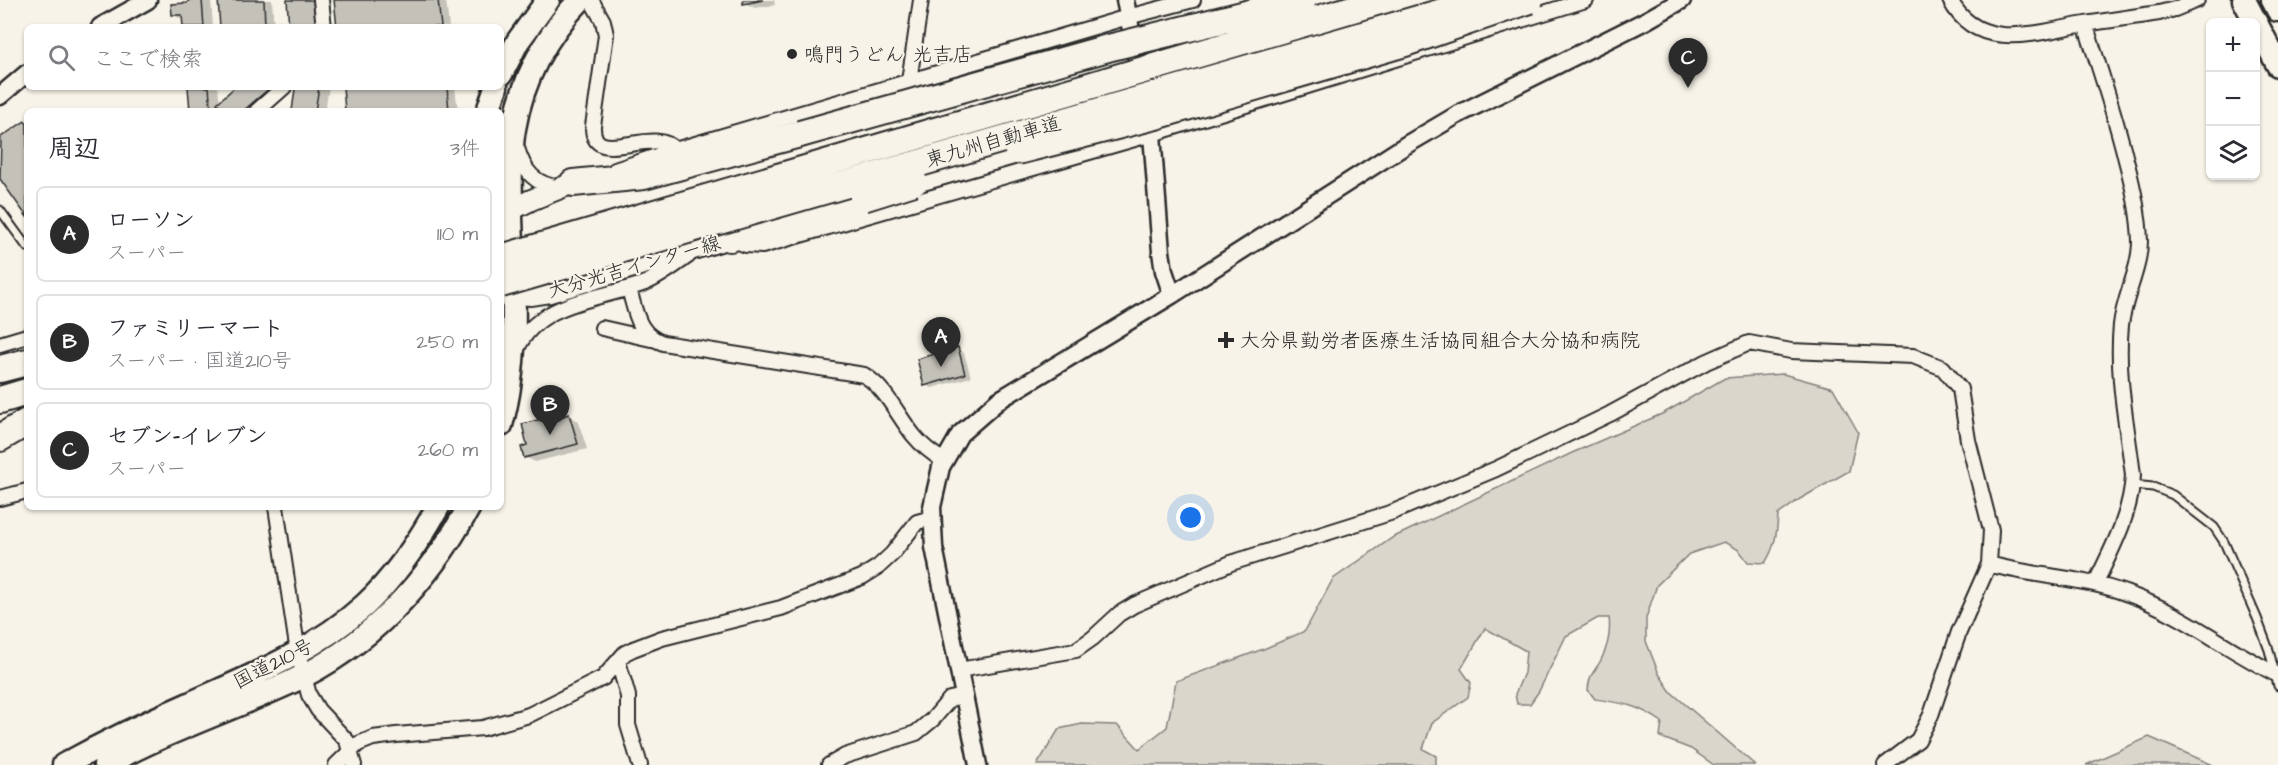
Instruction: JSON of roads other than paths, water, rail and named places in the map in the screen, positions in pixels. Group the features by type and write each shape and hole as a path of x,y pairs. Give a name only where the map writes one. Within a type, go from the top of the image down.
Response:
{"highway":[{"path":"504,68 518,41 548,0"},
{"path":"504,406 511,363 505,276 506,213 514,128 538,55 554,31 580,0"},
{"path":"567,185 644,176 1108,48 1303,0"},
{"name":"東九州自動車道","path":"505,276 1383,0"},
{"name":"東九州自動車道","path":"505,276 1484,0"},
{"path":"730,238 1008,154 1152,117 1405,43 1530,0"},
{"path":"2244,0 2278,64"},
{"path":"2273,0 2278,10"},
{"path":"489,108 495,90"},
{"path":"0,369 24,363"},
{"path":"0,400 24,393"},
{"path":"0,427 24,421"},
{"path":"0,438 24,422"},
{"name":"国道210号","path":"64,765 121,735 298,653 351,616 381,589 412,550 436,510"},
{"name":"国道210号","path":"105,765 174,730 304,675 341,653 412,591 440,554 467,510"}],"main road":[{"path":"506,213 567,185"},
{"name":"大分光吉インター線","path":"505,276 550,292 697,250 730,238"}],"street":[{"path":"105,24 148,0"},
{"path":"321,0 324,24"},
{"path":"591,0 603,21 606,34 593,126 596,141 607,147 662,141 675,150"},
{"path":"909,81 921,0"},
{"path":"514,128 518,153 527,172 548,186 567,185 675,150 909,81 1127,8 1193,0"},
{"path":"730,238 746,245 762,246 1152,134 1586,0"},
{"path":"1645,21 1664,0"},
{"path":"978,765 934,547 932,507 936,481 944,461 960,434 999,400 1172,295 1406,145 1457,115 1645,21 1682,0"},
{"path":"1950,0 1965,21 1974,27 1997,34 2034,34 2159,13 2197,0"},
{"path":"1127,8 1152,134 1161,252 1164,271 1172,295"},
{"path":"2085,24 2114,110 2135,197 2139,254 2125,301 2120,338 2121,379 2133,485 2122,524 2095,584"},
{"path":"0,96 24,76"},
{"path":"260,108 280,90"},
{"path":"511,363 525,334 543,317 574,304 649,282 697,250"},
{"path":"629,289 641,327 651,339"},
{"path":"602,327 663,343 864,375 878,386 914,436 944,461"},
{"path":"0,344 24,337"},
{"path":"959,670 1076,650 1119,614 1134,605 1231,563 1393,513 1496,469 1610,414 1706,362 1749,344 1791,351 1912,356 1943,368 1960,389 1968,440 1991,530 1989,564 1959,632 1931,715 1918,740 1884,765"},
{"path":"0,498 24,492"},
{"path":"276,510 298,653 304,675 313,704 347,741 354,765"},
{"path":"336,765 351,750 374,738 483,728 529,715 603,678 625,653 652,642 781,608 862,577 892,554 917,522 933,518"},
{"path":"1989,564 2014,571 2073,579 2129,594 2186,620 2277,678"},
{"path":"618,661 628,696 628,725 640,765"},
{"path":"829,765 845,756 916,733 929,724 950,699 964,696"}],"lane":[{"path":"0,210 24,243"},
{"path":"2133,485 2153,487 2174,495 2214,527 2224,542 2253,608 2277,678"}],"place":[{"name":"鳴門うどん 光吉店","path":"792,54"},
{"name":"セブン-イレブン","path":"1688,88"},
{"name":"大分県勤労者医療生活協同組合大分協和病院","path":"1226,340"},
{"name":"ローソン","path":"941,367"},
{"name":"ファミリーマート","path":"550,435"}]}
